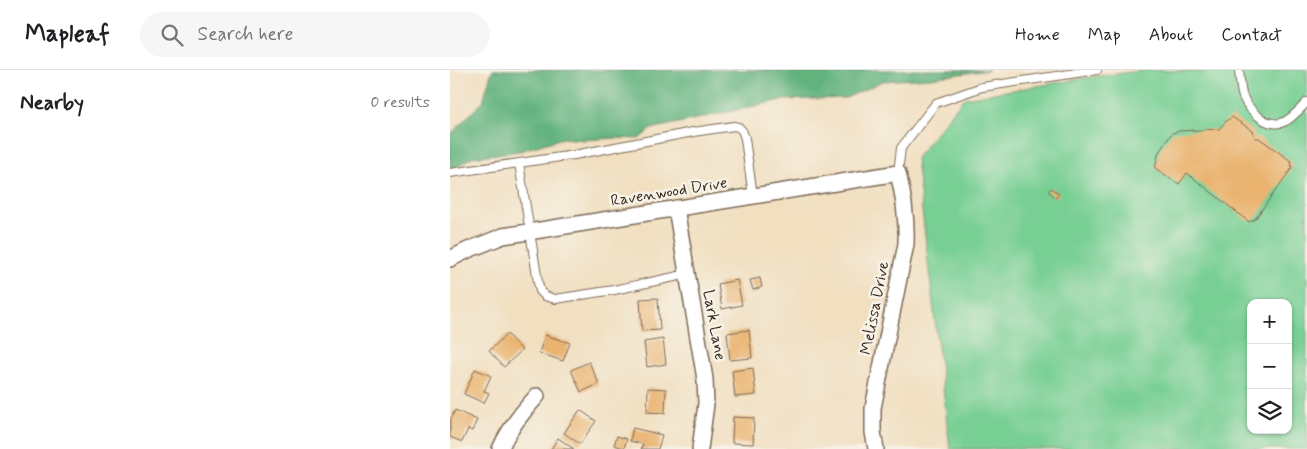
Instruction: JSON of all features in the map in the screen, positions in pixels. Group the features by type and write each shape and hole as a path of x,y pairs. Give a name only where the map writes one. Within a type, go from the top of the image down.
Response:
{"street":[{"name":"Ravenwood Drive","path":"450,259 503,236 898,173"},
{"name":"Melissa Drive","path":"876,449 872,432 873,408 906,244 907,222 904,196 898,173"},
{"name":"Lark Lane","path":"676,208 705,379 706,404 700,449"},
{"path":"500,449 522,412 538,396"}],"lane":[{"path":"898,173 901,148 936,103 982,86 1097,70"},
{"path":"1239,70 1242,95 1250,108 1267,121 1274,123 1286,121 1307,102"},
{"path":"450,173 574,155 734,126 739,127 743,131 752,196"},
{"path":"519,163 540,291 545,296 556,299 614,290 688,274"}],"green space":[{"path":"492,70 989,70 931,78 883,81 846,98 782,100 651,129 639,139 584,140 563,138 520,151 472,157 450,169 450,135 483,101"},
{"path":"1147,70 1206,72 1218,70 1307,70 1307,449 950,449 916,158 964,98"}],"building":[{"path":"1232,117 1253,131 1255,138 1259,138 1291,161 1292,168 1255,219 1249,222 1187,173 1179,184 1155,168 1159,152 1172,133 1219,129"},
{"path":"1051,188 1059,194 1056,198 1048,191"},
{"path":"760,278 762,287 753,290 750,280"},
{"path":"737,280 742,305 722,309 718,284"},
{"path":"658,298 660,330 642,331 640,299"},
{"path":"749,330 752,358 730,360 727,333"},
{"path":"507,334 522,350 504,367 489,351"},
{"path":"545,335 570,343 563,361 539,353"},
{"path":"663,339 666,364 647,367 644,342"},
{"path":"589,362 599,384 581,392 571,370"},
{"path":"753,368 756,395 735,397 732,371"},
{"path":"475,369 491,376 484,391 489,393 484,403 464,394"},
{"path":"648,388 666,389 665,413 647,412"},
{"path":"455,410 477,420 472,431 468,429 462,442 450,437 450,421"},
{"path":"580,410 596,421 580,444 564,433"},
{"path":"733,417 754,418 753,444 732,443"},
{"path":"633,428 662,435 658,449 641,449 643,444 630,441"},
{"path":"617,436 627,439 624,448 614,445"},
{"path":"558,438 574,449 551,449"}]}
